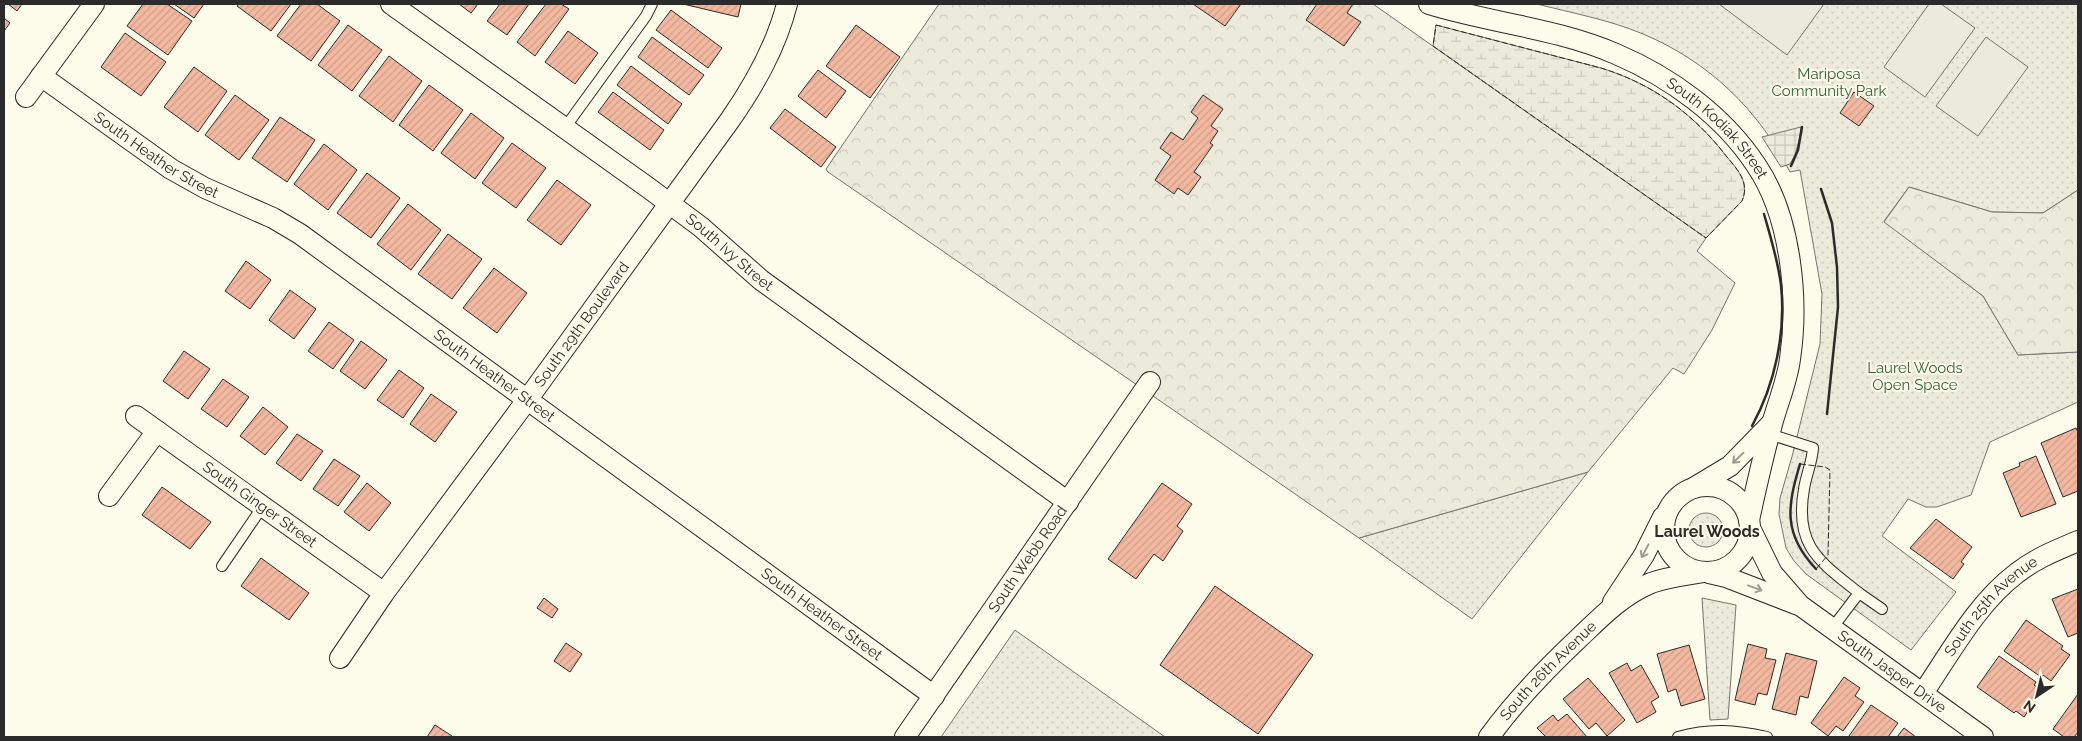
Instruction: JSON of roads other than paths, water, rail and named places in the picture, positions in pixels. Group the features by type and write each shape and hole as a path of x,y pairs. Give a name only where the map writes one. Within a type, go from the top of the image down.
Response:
{"street":[{"path":"26,97 94,4"},
{"name":"South Ivy Street","path":"391,4 669,204 701,228 761,280 1068,502"},
{"name":"South 29th Boulevard","path":"340,658 384,593 527,400 752,89 775,41 786,4"},
{"name":"South Kodiak Street","path":"1429,4 1558,36 1614,53 1656,73 1681,90 1739,143 1756,165 1782,222 1792,280 1793,315 1790,358 1782,397 1771,428 1749,524"},
{"name":"South Heather Street","path":"41,76 171,169 205,188 273,218 300,234 934,696"},
{"name":"South Webb Road","path":"905,737 1150,382"},
{"name":"South Ginger Street","path":"136,416 384,593"},
{"name":"South Kodiak Street","path":"1689,490 1730,466 1771,428"},
{"path":"109,496 157,431"},
{"path":"1705,486 1722,489 1736,498 1746,512 1749,524 1747,545 1738,560 1720,571 1706,572 1688,568 1679,562 1667,547 1663,531 1669,509 1675,500 1689,490 1705,486"},
{"name":"South 26th Avenue","path":"1610,608 1644,555 1658,524 1669,509"},
{"name":"South Jasper Drive","path":"1749,524 1772,573 1801,606"},
{"name":"South 25th Avenue","path":"1923,693 1968,628 1997,591 2017,573 2047,554 2078,541"},
{"name":"South Jasper Drive","path":"1706,572 1726,577 1801,606 1833,627 1983,737"},
{"name":"South 26th Avenue","path":"1489,737 1541,675 1610,608 1629,595 1651,584 1671,577 1706,572"}],"lane":[{"path":"564,129 646,16 652,4"},
{"path":"1771,428 1813,448 1811,465 1801,504 1803,530 1810,549 1822,563 1882,609"},
{"path":"222,566 263,506"},
{"path":"1833,627 1859,593"},
{"path":"1678,737 1700,731 1739,731 1767,737"}],"district":[{"name":"Laurel Woods","path":"1707,531"}],"park label":[{"name":"Mariposa Community Park","path":"1829,82"},
{"name":"Laurel Woods Open Space","path":"1915,376"}]}
